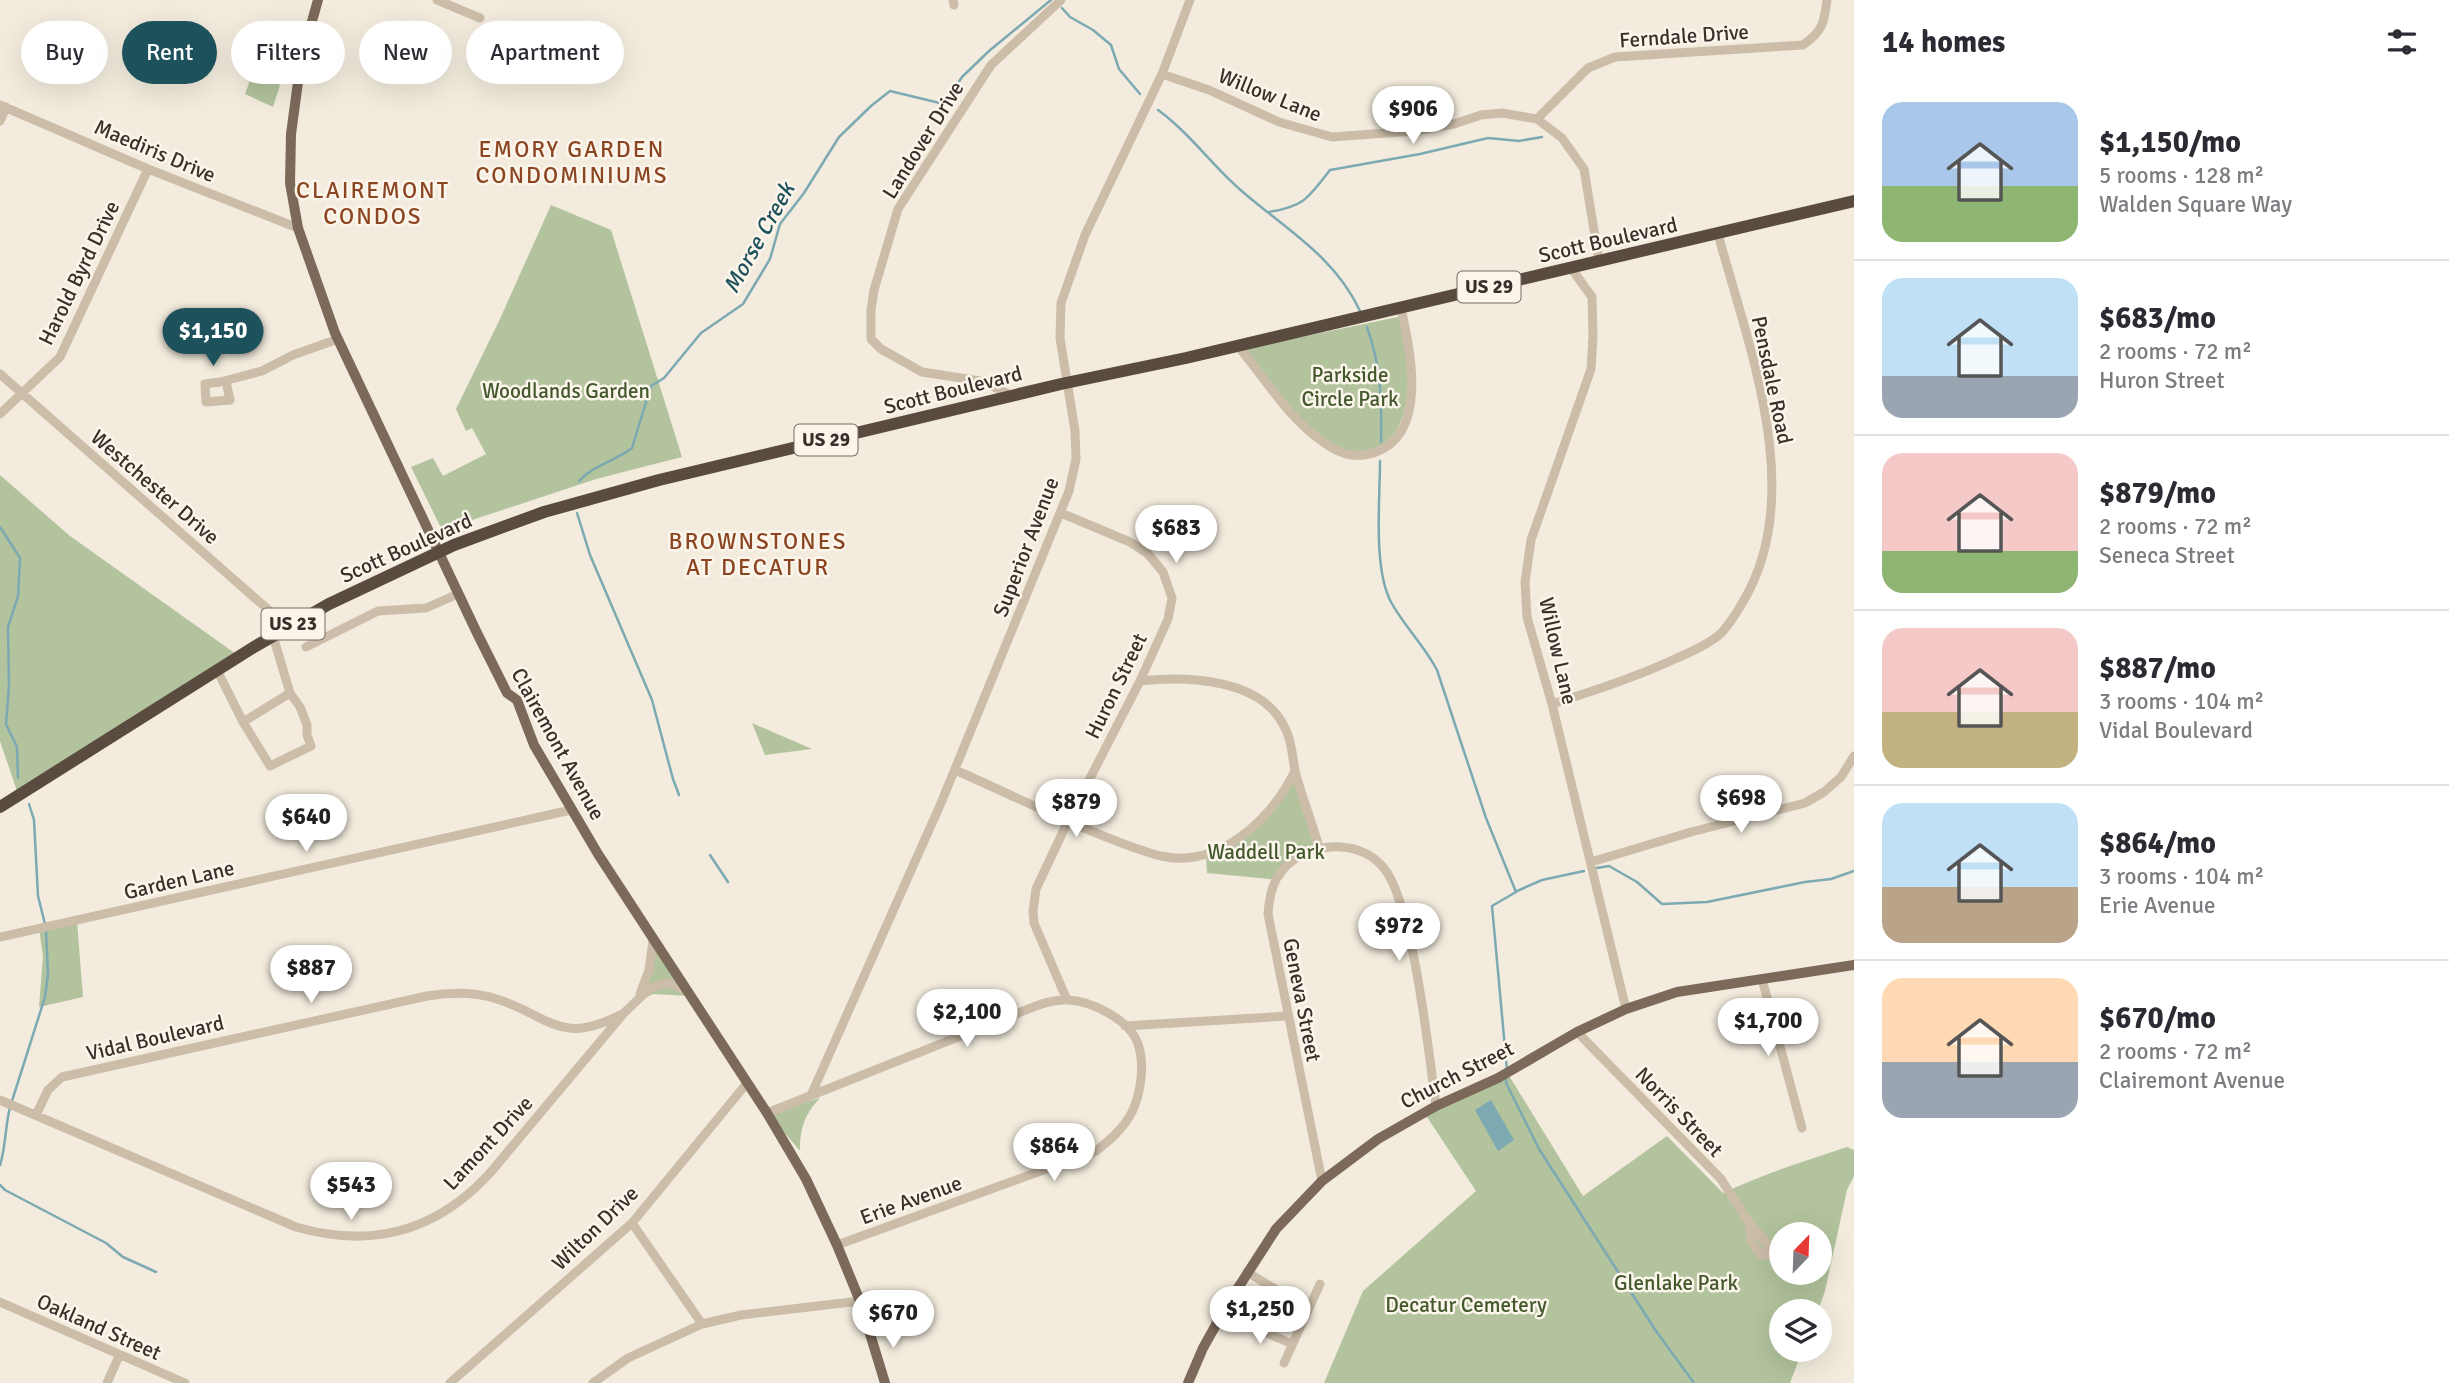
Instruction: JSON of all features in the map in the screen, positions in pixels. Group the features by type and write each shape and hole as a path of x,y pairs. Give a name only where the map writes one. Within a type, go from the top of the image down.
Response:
{"highway":[{"name":"Scott Boulevard","path":"0,807 288,627 363,587 439,553 544,512 659,480 1854,201"}],"main road":[{"name":"Clairemont Avenue","path":"318,0 306,40 297,88 289,173 291,201 298,228 338,339 458,594 507,693 517,701 534,745 571,810 767,1113 806,1180 860,1301 885,1383"},
{"name":"Church Street","path":"1188,1383 1247,1272 1276,1229 1322,1181 1378,1139 1436,1106 1498,1078 1577,1032 1626,1009 1677,992 1854,965"}],"street":[{"path":"438,0 480,18"},
{"name":"Landover Drive","path":"1014,396 980,381 922,372 881,349 871,340 871,310 874,290 898,209 996,59 1061,0"},
{"name":"Superior Avenue","path":"812,1093 955,770 1061,513 1076,459 1075,431 1060,338 1061,303 1085,235 1162,74 1190,0"},
{"name":"Ferndale Drive","path":"1537,119 1588,68 1615,57 1803,45 1813,38 1823,25 1827,0"},
{"name":"Willow Lane","path":"1162,74 1209,90 1279,122 1332,138 1414,131 1454,124 1481,115 1502,113 1537,119 1562,138 1584,169 1599,261"},
{"path":"0,121 3,106"},
{"name":"Maediris Drive","path":"3,106 148,169 298,228"},
{"name":"Harold Byrd Drive","path":"0,414 60,357 148,169"},
{"name":"Pensdale Road","path":"1552,704 1649,671 1695,650 1719,635 1737,613 1753,584 1765,553 1772,517 1773,489 1762,398 1718,234"},
{"name":"Willow Lane","path":"1571,268 1592,297 1591,369 1531,540 1525,582 1527,617 1552,704 1626,1009"},
{"path":"1237,345 1296,421 1325,444 1345,455 1366,455 1387,447 1397,439 1404,426 1410,401 1413,363 1401,308"},
{"path":"226,381 262,371 293,355 338,339"},
{"name":"Westchester Drive","path":"0,374 288,627"},
{"name":"Huron Street","path":"1061,513 1130,542 1148,554 1163,572 1172,598 1168,619 1140,681 1036,889 1032,911 1038,933 1067,1000"},
{"path":"306,647 378,611 426,608 458,594"},
{"path":"217,670 243,722 270,766 311,746 303,716 290,693 272,636"},
{"path":"1140,681 1185,679 1214,683 1241,690 1261,701 1276,713 1285,727 1293,749 1295,771 1319,847 1345,846 1363,853 1383,866 1401,901 1415,970 1436,1106"},
{"path":"243,722 290,693"},
{"path":"1591,862 1691,832 1805,803 1824,792 1841,777 1854,756"},
{"path":"955,770 1068,821 1131,847 1164,857 1190,857 1225,848 1251,829 1276,800 1295,771"},
{"name":"Garden Lane","path":"0,937 571,810"},
{"name":"Geneva Street","path":"1319,847 1296,858 1281,872 1271,888 1268,914 1322,1181"},
{"path":"633,1004 644,986 653,940"},
{"path":"1762,979 1802,1128"},
{"name":"Lamont Drive","path":"2,1101 296,1227 338,1236 382,1235 444,1213 469,1195 624,1013 650,988 658,984 671,984 686,990"},
{"name":"Vidal Boulevard","path":"36,1115 51,1086 62,1077 427,996 463,993 488,996 513,1005 548,1024 574,1029 598,1026 624,1013"},
{"path":"767,1113 1044,1003 1067,1000 1098,1007 1125,1026 1287,1016"},
{"name":"Erie Avenue","path":"837,1245 1096,1151 1123,1127 1138,1096 1141,1071 1138,1042 1125,1026"},
{"name":"Norris Street","path":"1577,1032 1721,1179 1748,1223"},
{"name":"Wilton Drive","path":"450,1383 632,1223 747,1083"},
{"path":"632,1223 702,1324"},
{"path":"1247,1272 1308,1309"},
{"path":"1284,1363 1320,1283"},
{"path":"593,1383 628,1358 702,1324 741,1315 860,1301"},
{"name":"Oakland Street","path":"0,1302 185,1383"},
{"path":"1240,1321 1292,1344"},
{"path":"107,1383 119,1356"}],"green space":[{"path":"249,84 280,85 273,107 245,94"},
{"name":"Woodlands Garden","path":"551,205 611,230 682,457 596,479 442,530 411,467 433,458 443,476 486,454 472,428 466,431 456,409"},
{"name":"Parkside Circle Park","path":"1407,315 1410,371 1404,412 1397,429 1386,442 1368,451 1340,450 1311,430 1286,404 1243,349"},
{"path":"0,475 70,536 236,654 20,800 0,741"},
{"path":"752,723 812,749 765,755"},
{"name":"Waddell Park","path":"1294,780 1316,845 1299,855 1281,880 1207,873 1206,855 1225,851 1232,846"},
{"path":"77,921 83,997 39,1007 43,956 39,929"},
{"path":"655,940 690,996 653,994 633,1004 640,993"},
{"name":"Glenlake Park","path":"1508,1074 1583,1196 1667,1136 1723,1193 1847,1147 1854,1150 1854,1176 1847,1190 1832,1259 1832,1222 1769,1222 1769,1285 1826,1285 1822,1299 1769,1299 1769,1362 1798,1362 1790,1383 1324,1383 1363,1291 1476,1191 1423,1111"},
{"path":"820,1098 804,1123 800,1151 767,1112"}],"water":[{"path":"1491,1100 1514,1140 1498,1151 1475,1110"}],"waterway":[{"name":"Morse Creek","path":"579,481 590,471 632,448 651,386 664,378 701,333 743,304 770,259 780,224 804,193 839,137 890,91 944,104 962,77 1051,0"},
{"path":"1062,8 1070,17 1093,30 1111,45 1119,69 1140,94"},
{"path":"1158,110 1181,129 1233,183 1324,260 1350,292 1360,311"},
{"path":"1269,212 1291,207 1305,199 1330,170 1420,154 1488,138 1519,141 1542,137"},
{"path":"1367,327 1380,384 1381,442"},
{"path":"1380,461 1379,533 1385,588 1396,611 1437,670 1486,818 1516,892 1492,906 1507,1070"},
{"name":"Morse Creek","path":"577,513 590,555 652,700 679,795"},
{"path":"0,527 20,558 18,596 8,627 9,685 6,724 17,747 18,778"},
{"path":"29,804 34,820 38,896 45,924"},
{"path":"710,855 728,882"},
{"path":"1597,868 1609,866 1637,882 1662,904 1707,902 1831,879 1854,871"},
{"path":"1517,891 1542,880 1584,871"},
{"path":"12,1101 45,997 48,974 46,931"},
{"path":"1506,1077 1506,1083 1539,1149 1656,1331 1694,1383"},
{"path":"0,1165 10,1107"},
{"path":"0,1185 106,1243 123,1257 156,1272"}],"district":[{"name":"EMORY GARDEN CONDOMINIUMS","path":"572,162"},
{"name":"CLAIREMONT CONDOS","path":"373,203"},
{"name":"BROWNSTONES AT DECATUR","path":"758,554"}],"park label":[{"name":"Decatur Cemetery","path":"1466,1305"}]}
